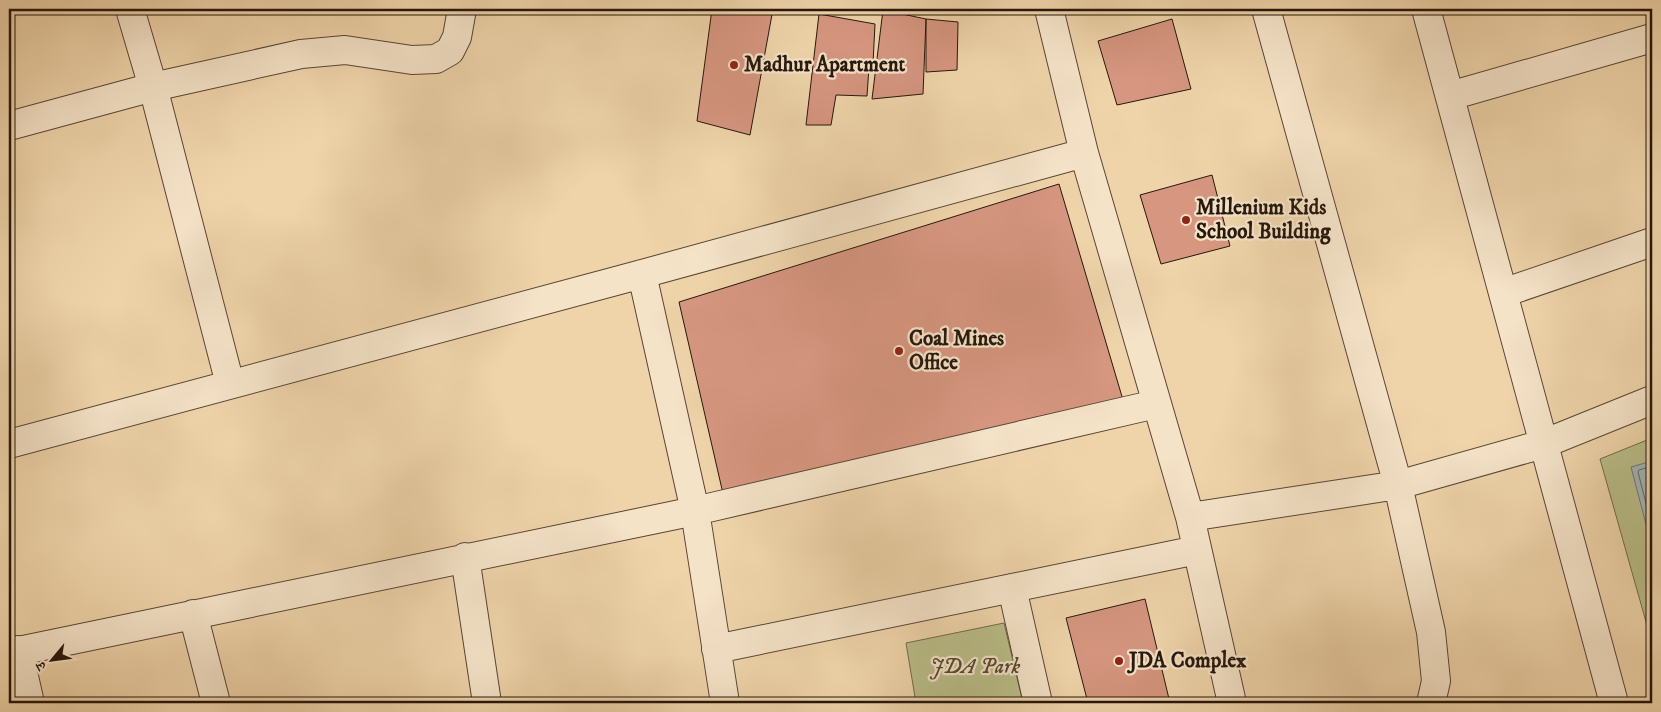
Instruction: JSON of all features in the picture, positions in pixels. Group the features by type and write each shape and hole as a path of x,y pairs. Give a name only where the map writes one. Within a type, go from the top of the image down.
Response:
{"street":[{"path":"130,9 154,87 230,384"},
{"path":"9,126 154,87 301,54 345,50 412,60 436,59 450,51 457,37 462,9"},
{"path":"1048,9 1084,153 1190,517 1232,703"},
{"path":"1266,9 1398,485 1431,632 1436,681 1431,703"},
{"path":"1426,9 1614,703"},
{"path":"1450,96 1652,38"},
{"path":"9,444 1084,153"},
{"path":"1503,293 1652,242"},
{"path":"642,274 695,511 725,703"},
{"path":"1190,517 1398,485 1544,444 1652,400"},
{"path":"30,703 14,652 465,557 695,511 1156,404"},
{"path":"716,649 1197,550"},
{"path":"465,557 487,703"},
{"path":"1012,588 1038,703"},
{"path":"194,614 216,703"}],"green space":[{"path":"1652,438 1652,643 1600,459"},
{"name":"JDA Park","path":"1004,623 1023,703 916,703 906,643"}],"water":[{"path":"1652,461 1652,547 1631,467"}],"building":[{"name":"Madhur Apartment","path":"712,9 773,9 750,135 697,121"},
{"path":"883,10 926,19 923,94 872,99"},
{"path":"819,14 875,24 873,64 869,67 867,96 836,95 831,125 806,125"},
{"path":"926,19 958,22 957,70 926,72"},
{"path":"1172,19 1191,89 1117,105 1098,41"},
{"name":"Millenium Kids School Building","path":"1212,175 1230,246 1161,264 1140,195"},
{"name":"Coal Mines Office","path":"1059,184 1123,400 724,498 679,302"},
{"path":"1652,559 1652,577 1647,560"},
{"name":"JDA Complex","path":"1145,599 1170,703 1088,703 1066,618"}],"place":[{"name":"Madhur Apartment","path":"734,65"},
{"name":"Millenium Kids School Building","path":"1186,220"},
{"name":"Coal Mines Office","path":"899,351"},
{"name":"JDA Complex","path":"1119,661"}]}
